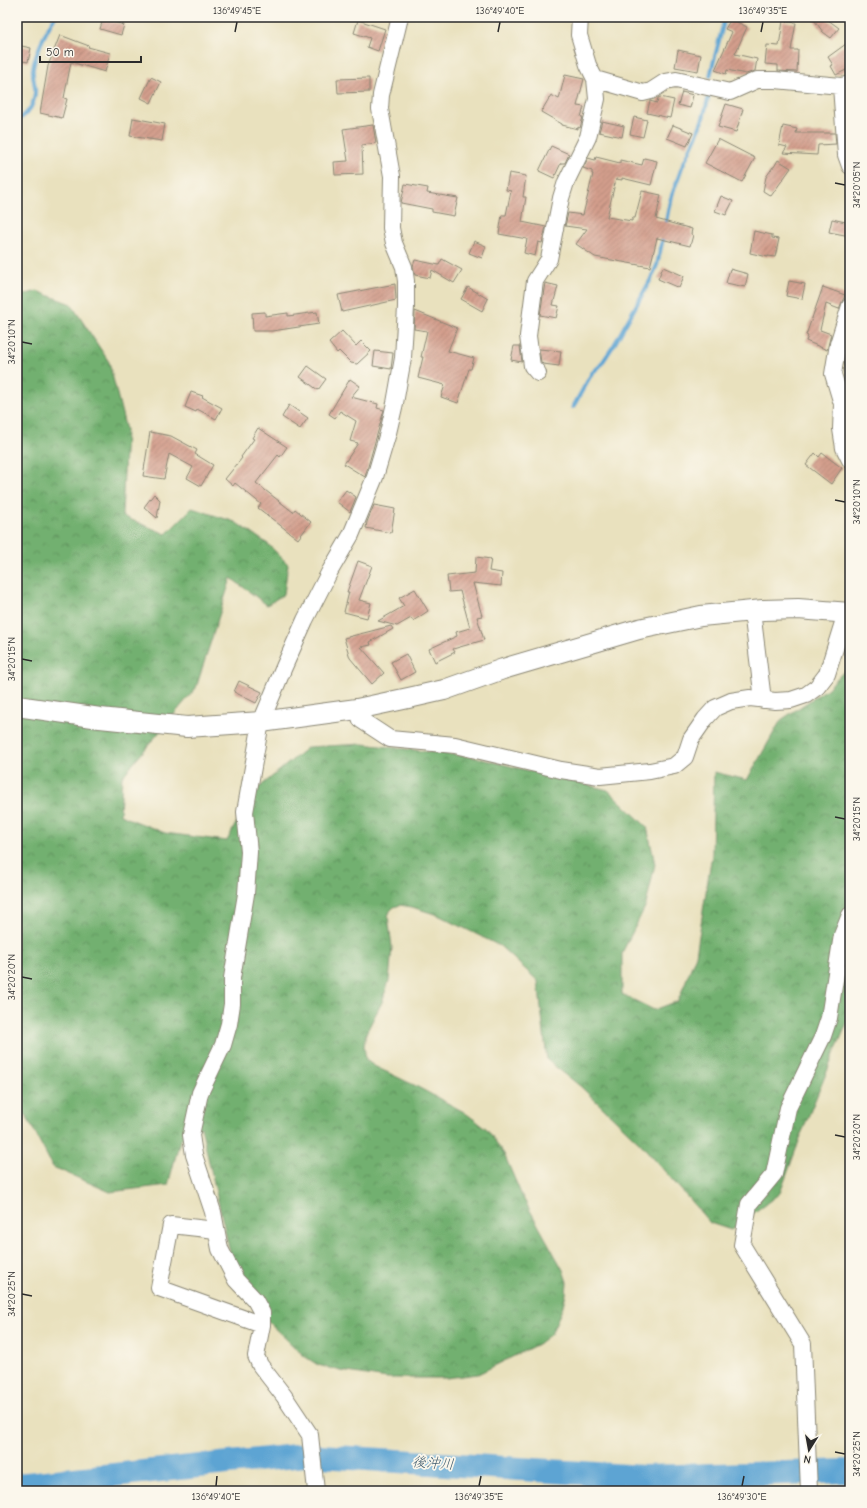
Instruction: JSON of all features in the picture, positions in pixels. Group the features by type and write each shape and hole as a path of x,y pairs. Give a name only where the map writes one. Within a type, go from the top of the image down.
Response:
{"street":[{"path":"316,1491 310,1434 284,1396 260,1365 256,1356 262,1325 262,1313 256,1300 236,1280 220,1249 213,1212 194,1155 191,1135 200,1093 223,1045 230,1018 232,1004 232,978 246,894 249,852 245,812 261,722 302,627 330,571 351,534 377,469 396,403 403,358 406,281 404,267 394,242 391,228 392,176 380,109 381,95 400,17"},
{"path":"538,373 532,366 528,336 535,281 549,259 561,198 566,182 588,137 597,99 595,78 588,65 579,35 580,17"},
{"path":"595,78 643,93 651,91 665,82 676,80 730,92 757,80 846,85 846,155 850,166"},
{"path":"850,306 838,344 833,374 842,404 841,429 844,448 850,460"},
{"path":"17,706 100,718 187,727 237,725 357,709 444,690 503,669 639,629 700,616 752,611 798,609 848,613 827,674 817,688 806,696 791,700 763,700 750,698 731,700 715,708 705,718 691,739 685,757 674,766 600,776 561,770 455,745 390,739 361,720 357,709"},
{"path":"752,611 763,700"},
{"path":"809,1487 803,1344 742,1245 749,1204 774,1174 788,1108 819,1044 829,1018 842,936 850,915"},
{"path":"216,1230 171,1225 159,1288 262,1325"}],"green space":[{"path":"37,291 71,304 109,362 126,430 122,516 166,534 192,508 235,522 268,544 288,564 284,594 267,605 231,578 196,688 122,777 120,815 165,833 227,841 251,794 308,747 363,744 473,757 608,790 647,827 655,864 646,905 622,953 622,994 654,1010 678,1001 696,955 712,854 714,772 747,780 781,720 827,689 850,665 849,1018 806,1122 780,1193 731,1230 710,1223 640,1143 580,1086 547,1060 538,981 500,946 438,915 400,905 394,907 390,911 388,916 392,947 389,981 382,1002 366,1033 364,1046 366,1060 374,1066 414,1085 464,1112 487,1129 504,1154 522,1196 563,1270 567,1282 566,1294 562,1309 551,1334 538,1344 478,1374 446,1378 387,1378 341,1371 318,1365 304,1356 267,1321 238,1287 201,1127 180,1140 168,1185 110,1192 53,1167 22,1108 17,1106 17,297"}],"building":[{"path":"812,17 824,17 839,28 831,38 823,32"},
{"path":"103,19 124,25 121,35 100,29"},
{"path":"731,19 747,27 735,54 757,59 755,71 746,74 727,70 726,74 715,70 732,32 725,29"},
{"path":"358,20 385,29 378,51 367,47 370,38 354,33"},
{"path":"783,21 796,23 791,50 798,50 797,72 778,71 778,65 765,64 767,45 779,46"},
{"path":"60,35 89,46 88,47 110,53 105,72 71,62 64,98 67,99 62,118 40,113 48,66"},
{"path":"850,41 850,68 836,75 831,66 833,65 828,57"},
{"path":"17,45 31,48 28,62 17,60"},
{"path":"678,50 701,55 698,71 675,67"},
{"path":"565,75 584,79 577,106 584,107 580,128 578,127 578,129 562,125 541,112 551,95 559,99"},
{"path":"151,77 161,82 151,103 141,98"},
{"path":"369,78 369,92 338,93 337,79"},
{"path":"682,92 693,95 690,108 678,105"},
{"path":"660,97 674,100 670,118 647,113 650,101 657,103 658,98"},
{"path":"726,104 743,109 736,132 718,127"},
{"path":"634,117 647,120 643,137 630,134"},
{"path":"133,118 165,124 162,141 130,136"},
{"path":"602,121 624,126 622,137 599,132"},
{"path":"373,125 376,143 362,145 363,174 335,175 334,162 348,161 343,129"},
{"path":"673,125 693,133 687,146 667,138"},
{"path":"783,126 797,129 796,133 835,133 836,144 818,145 817,155 783,153 787,147 779,145"},
{"path":"718,139 755,158 742,182 705,163"},
{"path":"551,146 569,154 565,163 561,163 554,178 539,171"},
{"path":"596,157 620,163 620,160 642,165 644,158 657,161 651,185 622,178 622,180 616,179 607,217 632,221 632,218 635,218 642,191 661,195 656,219 692,229 691,234 693,235 690,246 657,238 650,267 595,257 576,244 587,229 565,226 568,213 583,215 593,174 592,171 583,168 588,158 595,160"},
{"path":"778,160 791,168 771,196 763,191 766,177"},
{"path":"509,173 526,176 523,197 526,197 522,222 546,227 542,243 538,242 535,256 524,253 527,239 499,234 502,215 506,215 511,191 506,190"},
{"path":"405,184 428,188 427,193 458,198 454,216 432,212 432,209 401,203"},
{"path":"721,196 733,201 726,215 715,211"},
{"path":"832,219 850,223 850,236 829,232"},
{"path":"754,231 772,235 772,238 779,239 775,257 750,253"},
{"path":"474,241 486,246 482,258 469,253"},
{"path":"442,259 462,270 454,283 432,270 430,278 415,275 413,266 415,260 439,265"},
{"path":"663,267 684,276 679,288 658,279"},
{"path":"730,269 748,274 745,287 726,283"},
{"path":"789,281 805,284 802,299 786,296"},
{"path":"545,283 558,286 553,305 559,306 556,318 540,315"},
{"path":"395,284 396,300 342,312 338,295"},
{"path":"468,287 488,299 482,311 461,299"},
{"path":"823,287 845,295 839,309 826,304 820,330 831,334 827,350 806,341 808,336 806,335"},
{"path":"415,311 457,328 448,351 474,358 458,403 441,397 445,385 418,378 427,331 414,329"},
{"path":"265,312 265,316 288,313 288,316 317,312 319,324 272,331 253,331 252,313"},
{"path":"342,331 356,346 361,341 371,351 357,364 351,363 339,351 337,353 329,343"},
{"path":"514,346 520,346 522,362 511,360"},
{"path":"539,349 561,351 559,366 543,364 541,362"},
{"path":"375,351 393,353 391,369 373,366"},
{"path":"308,366 326,379 318,390 300,377"},
{"path":"350,379 360,386 351,397 378,404 377,408 384,410 365,477 344,464 358,443 350,441 356,421 340,411 335,418 329,414"},
{"path":"191,392 203,396 202,397 222,408 216,419 197,409 196,412 185,407"},
{"path":"289,405 308,418 300,429 282,417"},
{"path":"258,428 287,447 280,457 278,455 256,483 293,512 295,509 311,522 298,539 258,508 261,504 235,483 233,486 225,479 242,458 241,457 254,439 252,438"},
{"path":"150,432 171,436 197,450 195,454 213,465 201,486 187,478 193,467 169,454 164,479 143,476"},
{"path":"815,453 819,457 822,453 842,468 831,484 806,465"},
{"path":"346,490 356,497 350,512 337,502"},
{"path":"154,494 160,500 157,518 144,507"},
{"path":"374,505 395,509 391,533 366,528"},
{"path":"476,557 491,559 489,571 502,573 501,586 473,583 482,616 477,617 484,640 453,649 455,652 435,662 429,649 457,636 456,632 470,628 460,591 449,592 447,576 475,573"},
{"path":"358,561 372,566 359,600 371,603 367,618 344,612 349,592 347,592"},
{"path":"415,589 428,611 413,621 411,618 397,626 378,621 404,606 399,598"},
{"path":"391,626 393,629 370,642 371,645 361,647 384,673 372,684 350,658 344,638"},
{"path":"406,654 415,672 401,680 391,662"},
{"path":"239,681 262,692 256,703 234,692"}],"waterway":[{"path":"17,120 29,111 33,102 35,92 33,73 34,63 48,28 55,17"},
{"path":"710,76 725,17"},
{"path":"665,227 670,201 682,167 703,118 710,92"},
{"path":"573,407 592,373 600,366 614,345 651,279 657,265 664,234"},
{"name":"後沖川","path":"17,1485 305,1455 644,1477 850,1471"}]}
